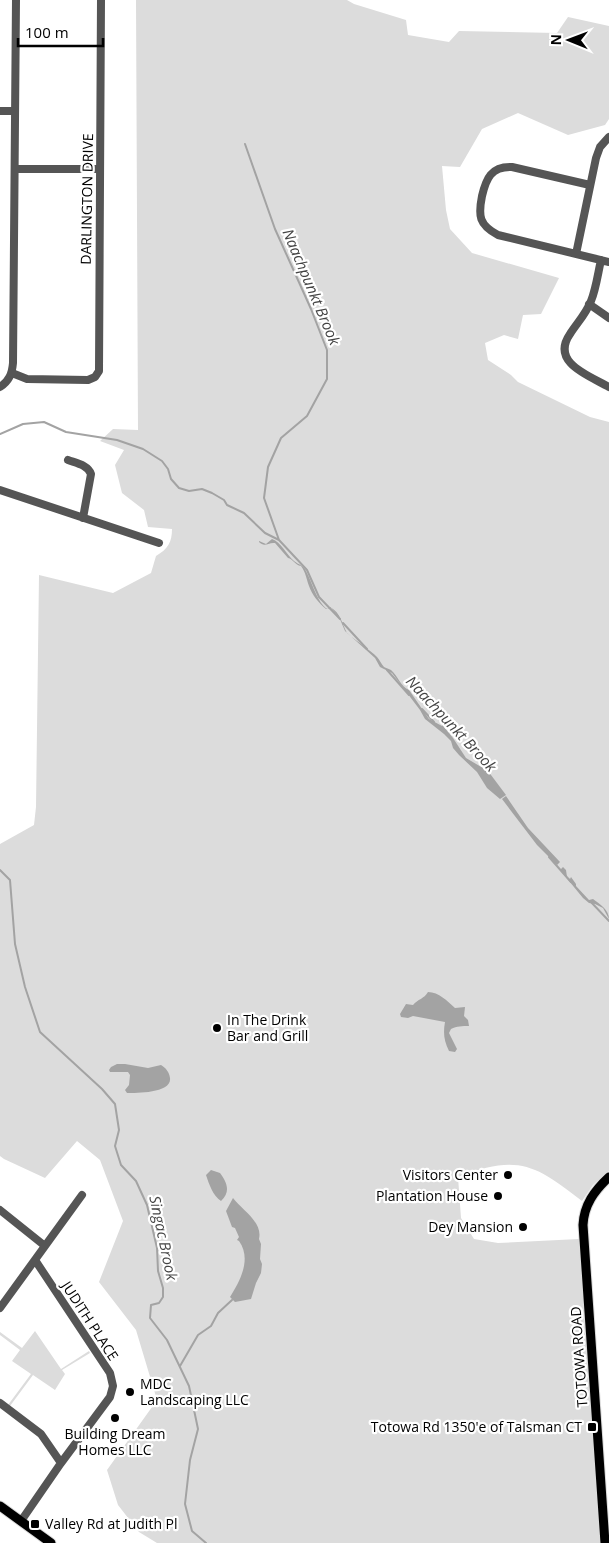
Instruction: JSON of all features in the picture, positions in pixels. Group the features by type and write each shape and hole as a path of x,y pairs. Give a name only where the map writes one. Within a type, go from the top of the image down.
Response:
{"main road":[{"name":"TOTOWA ROAD","path":"605,1543 583,1225 585,1211 590,1198 609,1177"},
{"path":"0,1506 51,1543"}],"street":[{"path":"0,387 8,380 12,373 13,363 16,0"},
{"name":"DARLINGTON DRIVE","path":"12,373 27,379 75,380 92,379 96,377 99,370 101,0"},
{"path":"0,111 16,111"},
{"path":"576,254 600,147 609,137"},
{"path":"590,185 506,167 496,170 488,177 479,210 480,217 486,228 498,234 605,261 590,304 565,342 566,358 570,364 609,387"},
{"path":"15,169 100,170"},
{"path":"590,304 609,318"},
{"path":"68,460 85,466 91,474 83,518"},
{"path":"0,490 159,543"},
{"path":"0,1308 82,1195"},
{"path":"0,1210 45,1246"},
{"name":"JUDITH PLACE","path":"21,1521 110,1397 113,1382 110,1373 35,1260"},
{"path":"0,1403 41,1434 61,1463"}],"shaded area":[{"path":"136,0 347,0 354,4 406,20 408,35 449,42 459,31 557,33 568,17 609,26 609,119 605,125 568,135 518,113 482,129 460,167 442,166 446,210 450,229 472,253 559,278 541,314 523,315 518,339 504,335 485,343 488,360 511,375 518,382 590,417 609,422 609,1171 593,1185 582,1201 551,1178 538,1171 524,1167 511,1165 496,1166 458,1177 461,1218 474,1239 498,1243 579,1239 600,1543 157,1543 139,1532 118,1505 107,1470 157,1400 136,1330 99,1282 123,1221 100,1160 77,1141 45,1178 0,1156 0,844 34,825 36,807 39,575 113,593 151,573 156,556 164,551 172,534 172,529 148,527 144,510 122,493 115,465 124,450 100,441 113,429 138,430"},
{"path":"272,539 305,569 323,606 312,593 301,566 288,558 275,543 265,545 259,541 266,544"},
{"path":"330,607 337,612 347,633 339,617 331,608 327,609"},
{"path":"352,637 376,656 384,667 393,672 409,690 429,719 442,726 443,724 466,758 488,771 506,795 500,799 487,788 477,772 453,748 451,741 425,719 392,673 380,667 375,658"},
{"path":"506,796 528,828 560,862 557,865 537,845 502,799"},
{"path":"563,867 566,870 567,877 570,879 571,877 576,886 589,900 593,899 604,908 609,919 603,908 589,903 583,898 560,870"},
{"path":"428,992 439,995 455,1008 465,1007 464,1016 468,1020 469,1026 453,1028 449,1033 457,1049 455,1052 449,1051 446,1044 445,1022 413,1016 408,1018 401,1017 400,1014 406,1004 413,1005"},
{"path":"117,1064 148,1068 161,1065 169,1074 169,1083 166,1087 153,1091 127,1093 125,1090 129,1085 130,1075 128,1072 110,1072 109,1070"},
{"path":"211,1170 220,1173 226,1183 227,1191 221,1201 214,1193 206,1175"},
{"path":"233,1198 258,1227 262,1264 261,1273 251,1299 235,1302 230,1297 241,1277 245,1262 243,1248 237,1240 239,1237 235,1228 232,1227 226,1211"},
{"path":"35,1331 61,1369 89,1351 90,1353 62,1370 65,1374 55,1390 33,1375 10,1406 8,1405 31,1374 12,1361 20,1350 0,1335 0,1332 22,1348"}],"waterway":[{"name":"Naachpunkt Brook","path":"245,144 275,229 327,350 327,379 307,416 281,438 268,467 264,498 279,540 307,570 319,597 340,619"},
{"name":"Naachpunkt Brook","path":"0,434 23,424 44,422 66,432 117,440 143,449 162,461 168,469 171,479 179,488 189,491 202,489 212,493 224,500 227,505 244,513 265,533 279,540"},
{"name":"Naachpunkt Brook","path":"343,623 367,649"},
{"name":"Naachpunkt Brook","path":"387,670 409,695"},
{"name":"Naachpunkt Brook","path":"422,709 434,722"},
{"name":"Naachpunkt Brook","path":"549,857 571,882"},
{"name":"Singac Brook","path":"0,870 10,880 15,944 25,987 40,1032 102,1089 115,1104 119,1130 115,1146 121,1165 136,1181 147,1205 157,1248 158,1271 163,1288 163,1297 159,1303 151,1305 150,1318 167,1340 189,1386 198,1429 190,1460 185,1504 192,1531 206,1543"},
{"name":"Naachpunkt Brook","path":"590,901 609,921"},
{"path":"180,1366 198,1335 211,1326 218,1313 232,1300"}],"place":[{"name":"In The Drink Bar and Grill","path":"217,1028"},
{"name":"Visitors Center","path":"508,1175"},
{"name":"Plantation House","path":"498,1196"},
{"name":"Dey Mansion","path":"523,1227"},
{"name":"MDC Landscaping LLC","path":"130,1392"},
{"name":"Building Dream Homes LLC","path":"115,1418"},
{"name":"Totowa Rd 1350'e of Talsman CT","path":"592,1427"},
{"name":"Valley Rd at Judith Pl","path":"35,1524"}]}
